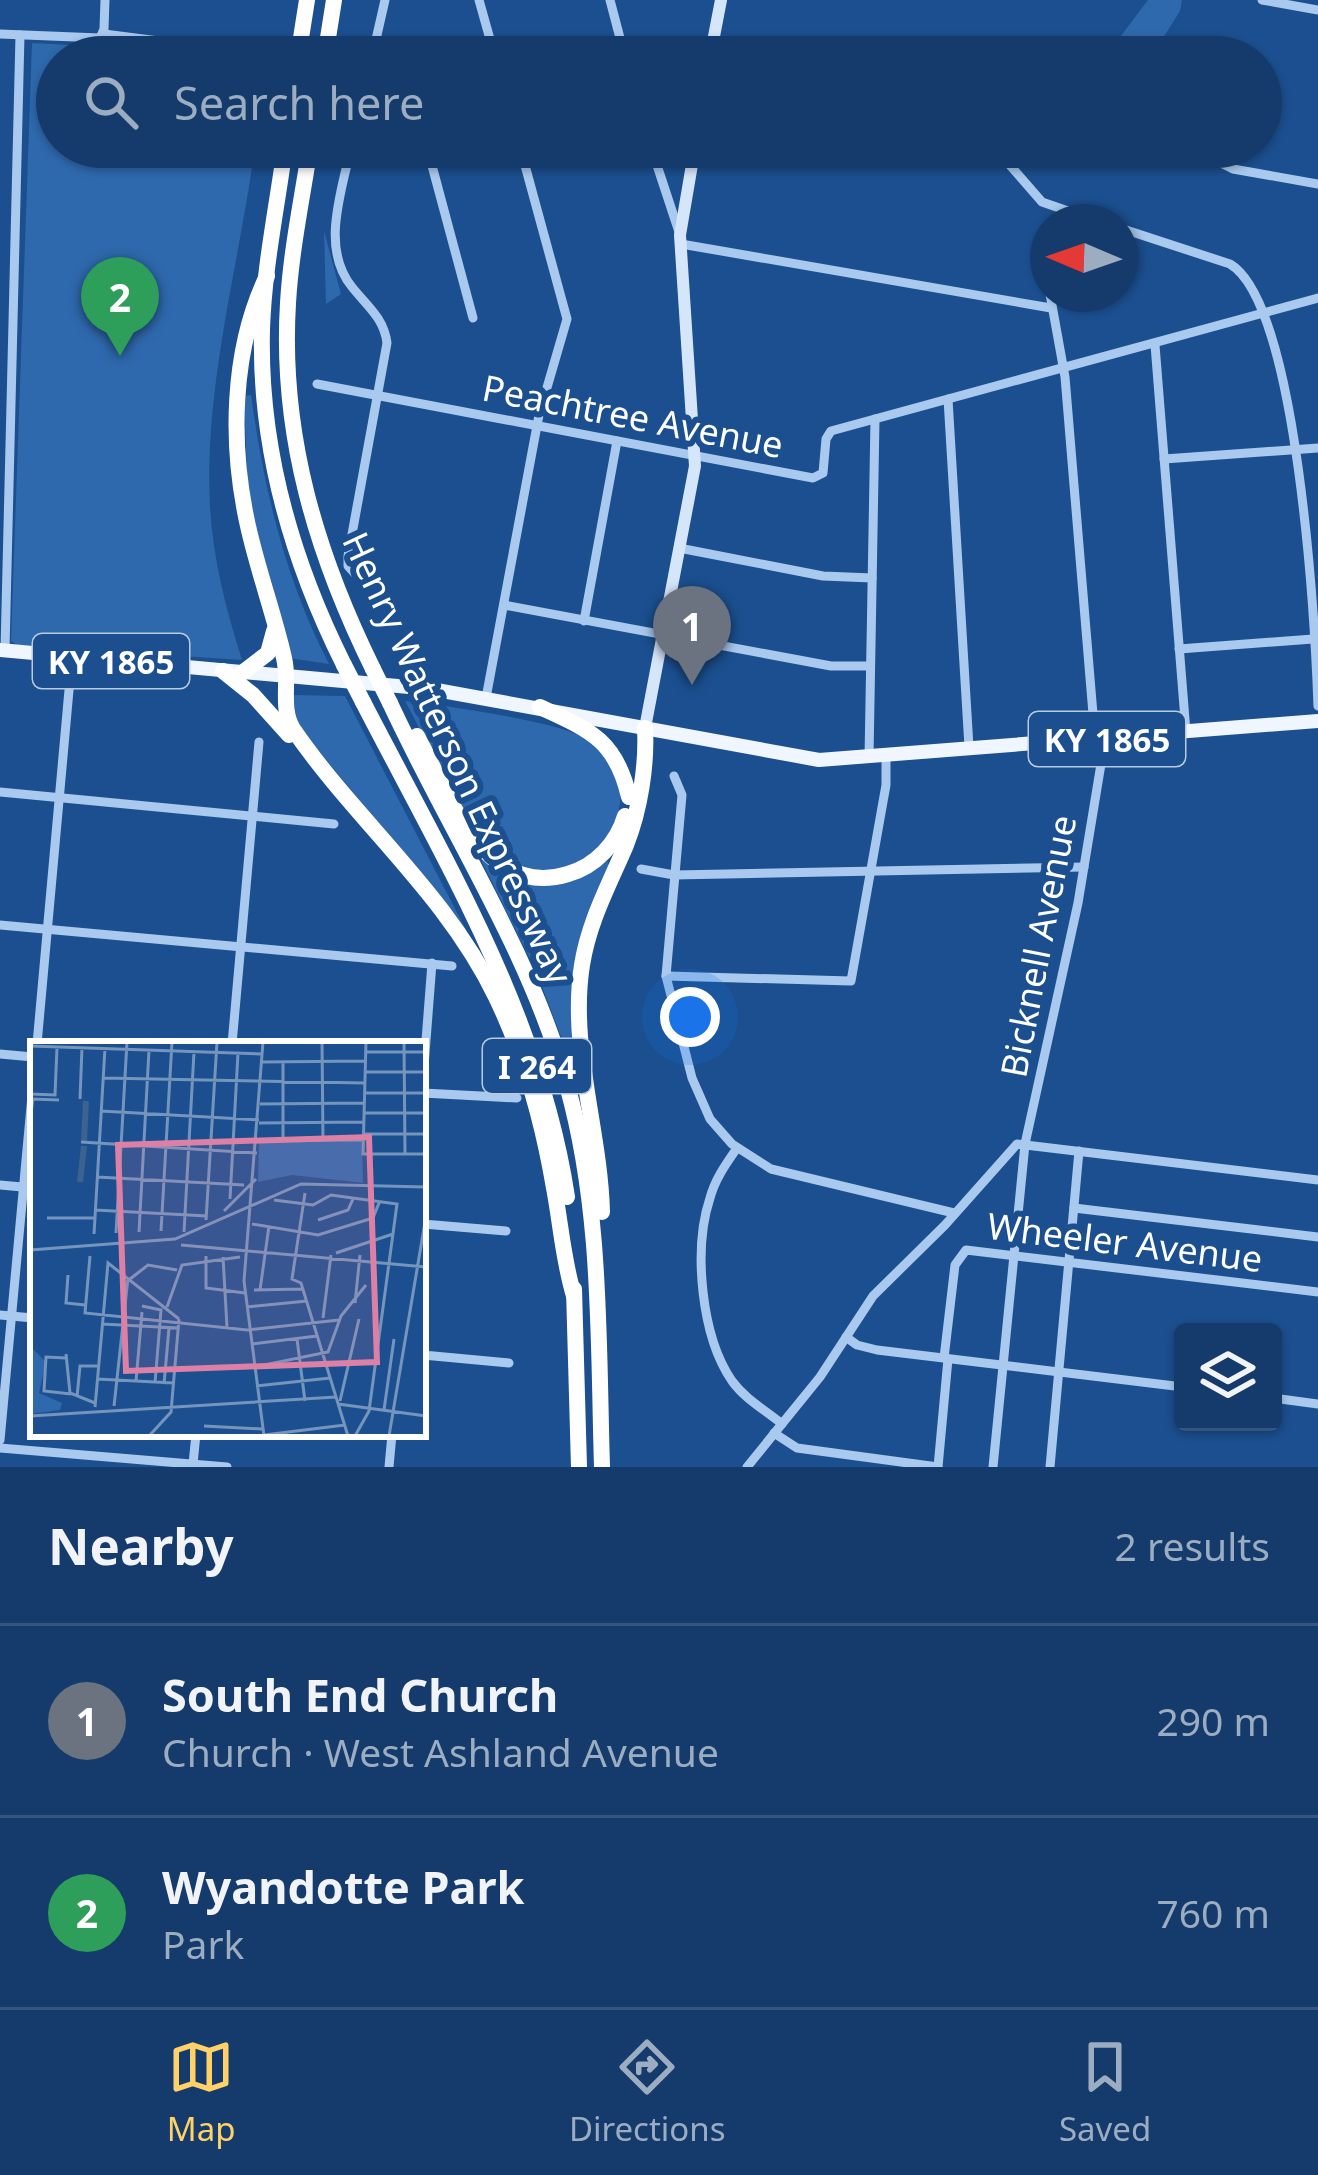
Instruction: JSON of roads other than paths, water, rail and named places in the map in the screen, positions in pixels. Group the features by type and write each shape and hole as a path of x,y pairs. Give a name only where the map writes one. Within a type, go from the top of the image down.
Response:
{"highway":[{"path":"301,36 307,0"},
{"path":"328,36 334,0"},
{"name":"Henry Watterson Expressway","path":"282,168 262,352 274,465 304,574 344,665 483,936 527,1036 560,1154 571,1229 579,1467"},
{"name":"Henry Watterson Expressway","path":"307,168 288,303 292,429 322,555 390,704 519,958 550,1034 579,1132 598,1275 602,1467"},
{"path":"267,276 252,305 240,376 237,432 244,506 289,678 286,715 316,760"},
{"path":"242,674 268,653 273,624"},
{"path":"223,671 316,760 428,887 461,933 493,990 534,1096 574,1296"},
{"path":"390,704 401,708 475,842 489,857 514,872 553,877 575,872 595,860 622,825 645,728"},
{"path":"540,707 583,727 608,746 623,770 629,797"},
{"path":"598,1275 601,1180 580,1032 580,978 590,926 631,829 646,749 645,728"}],"main road":[{"name":"KY 1865","path":"2,650 487,698 808,759 1318,721"}],"street":[{"path":"0,34 103,36 105,0"},
{"path":"377,36 385,0"},
{"path":"479,0 489,36"},
{"path":"610,0 619,36"},
{"path":"714,36 721,0"},
{"path":"1262,0 1318,10"},
{"path":"2,650 20,34"},
{"path":"347,168 334,233 340,267 385,326 387,343 348,556 348,566 357,576"},
{"path":"433,168 473,318"},
{"path":"487,698 538,425 566,319 526,168"},
{"path":"658,168 680,239"},
{"path":"645,728 695,455 680,239 692,168"},
{"path":"1012,168 1045,204"},
{"path":"1231,168 1318,184"},
{"path":"1138,234 1230,264 1250,283 1262,312 1297,450 1318,706"},
{"path":"680,239 1030,304"},
{"path":"0,268 15,269"},
{"name":"Peachtree Avenue","path":"317,384 818,477 824,469 827,434 1318,298"},
{"name":"Bicknell Avenue","path":"993,1467 1025,1144 1084,867 1103,752 1094,726 1064,369 1052,312"},
{"path":"1155,345 1186,732"},
{"path":"948,399 969,747"},
{"path":"666,976 851,981 886,785 878,757 870,666 874,419"},
{"path":"584,621 617,441"},
{"path":"1163,459 1318,448"},
{"path":"679,548 824,576 872,578"},
{"path":"503,605 831,666 870,666"},
{"path":"1179,649 1313,639"},
{"path":"37,1041 72,657"},
{"path":"232,1041 259,742"},
{"path":"674,776 682,795 666,976 703,1105 737,1148 786,1174 954,1213"},
{"path":"0,792 334,824"},
{"path":"641,869 674,874 1084,867"},
{"path":"0,925 452,966"},
{"path":"426,1041 432,963"},
{"path":"0,1054 30,1057"},
{"path":"426,1093 518,1098"},
{"path":"747,1467 873,1296 1016,1144 1318,1180"},
{"path":"30,1147 28,1188 6,1316 0,1444 227,1467"},
{"path":"737,1148 707,1204 706,1318 732,1381 790,1446 938,1467 946,1358"},
{"path":"1050,1467 1079,1151"},
{"path":"0,1185 28,1188"},
{"path":"1073,1208 1318,1237"},
{"path":"426,1224 506,1231"},
{"name":"Wheeler Avenue","path":"946,1358 955,1265 967,1250 1318,1292"},
{"path":"846,1337 863,1347 1174,1386"},
{"path":"426,1355 509,1364"},
{"path":"1282,1399 1318,1404"},
{"path":"389,1467 392,1437"}],"place":[{"name":"Wyandotte Park","path":"120,356"},
{"name":"South End Church","path":"692,685"}]}
